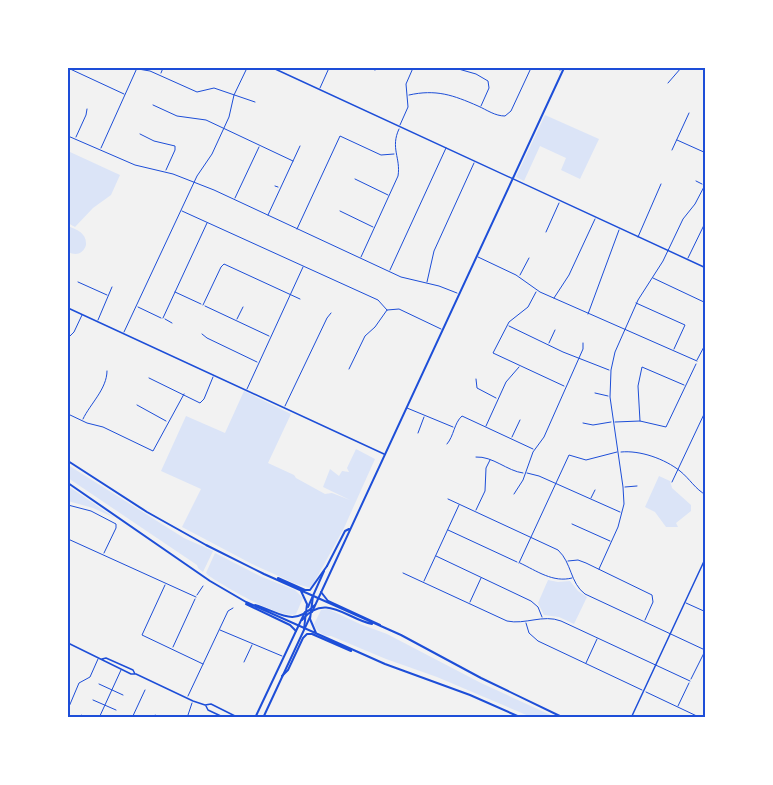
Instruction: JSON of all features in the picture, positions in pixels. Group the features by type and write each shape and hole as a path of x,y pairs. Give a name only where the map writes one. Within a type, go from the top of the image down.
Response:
{"main road":[{"path":"255,717 296,631 315,605 563,69"},
{"path":"68,461 164,522 264,574 388,629"},
{"path":"68,483 210,581 242,600 354,651 522,717"},
{"path":"263,717 304,628 313,596 345,531 349,529"},
{"path":"264,574 309,590 314,587 323,569 327,566"},
{"path":"299,590 305,597 312,627 318,635"},
{"path":"321,592 328,601 564,717"},
{"path":"242,600 251,607 291,625 296,631"},
{"path":"251,604 287,618 322,607 331,608 364,622 376,624"},
{"path":"282,676 307,634 354,651"}],"street":[{"path":"68,68 125,95"},
{"path":"132,68 149,70 197,92 213,88 255,102"},
{"path":"100,150 137,68"},
{"path":"160,75 164,68"},
{"path":"123,334 193,183 209,159 224,129 234,95 247,68"},
{"path":"273,68 705,268"},
{"path":"319,89 329,68"},
{"path":"369,68 375,70"},
{"path":"361,258 398,176 400,165 395,139 408,109 406,83 412,68"},
{"path":"455,68 476,74 488,81 489,88 480,107"},
{"path":"408,96 423,92 439,92 461,98 501,116 507,116 531,68"},
{"path":"555,68 563,69"},
{"path":"668,83 681,68"},
{"path":"153,105 177,116 203,119 293,161"},
{"path":"75,139 87,109"},
{"path":"672,150 689,112"},
{"path":"140,134 154,141 175,146 165,172"},
{"path":"68,136 135,165 165,172 234,200 389,272 459,293"},
{"path":"297,229 340,136 381,154 396,153"},
{"path":"676,140 705,153"},
{"path":"234,200 260,145"},
{"path":"268,215 300,146"},
{"path":"389,272 446,148"},
{"path":"427,284 434,251 475,162"},
{"path":"355,179 390,195"},
{"path":"696,181 704,185"},
{"path":"638,237 661,183"},
{"path":"599,569 622,513 623,487 610,397 611,370 615,352 636,303 668,251 684,217 696,202 705,183"},
{"path":"275,186 280,188"},
{"path":"546,232 560,201"},
{"path":"181,210 378,300 387,310"},
{"path":"340,211 375,228"},
{"path":"554,298 567,278 596,217"},
{"path":"687,260 705,221"},
{"path":"163,318 207,222"},
{"path":"588,314 620,229"},
{"path":"476,256 519,277 537,290 697,362"},
{"path":"519,277 529,258"},
{"path":"203,305 223,264 300,299"},
{"path":"246,390 303,267"},
{"path":"652,277 705,303"},
{"path":"78,282 108,296"},
{"path":"97,321 112,287"},
{"path":"537,290 528,307 511,318 493,353 566,387"},
{"path":"175,292 271,336"},
{"path":"636,303 685,325 673,351"},
{"path":"136,306 172,323"},
{"path":"236,320 243,307"},
{"path":"68,308 384,454"},
{"path":"349,369 366,334 375,327 387,310 397,309 442,330"},
{"path":"285,408 331,313"},
{"path":"68,338 74,332 82,315"},
{"path":"507,325 548,345 611,370"},
{"path":"548,345 555,330"},
{"path":"202,334 259,363"},
{"path":"514,494 519,489 535,450 544,439 584,348 583,343"},
{"path":"584,423 595,425 640,421 666,427 705,343"},
{"path":"486,426 507,381 520,366"},
{"path":"640,421 638,386 642,367 685,386"},
{"path":"82,421 97,397 106,377 106,371"},
{"path":"150,378 202,402 214,376"},
{"path":"476,379 477,388 498,399"},
{"path":"595,393 610,397"},
{"path":"68,414 103,427 153,451 184,394"},
{"path":"137,405 167,422"},
{"path":"406,408 455,428"},
{"path":"672,482 705,410"},
{"path":"418,433 424,416"},
{"path":"447,444 458,419 462,416 535,450"},
{"path":"512,438 520,420"},
{"path":"519,563 568,455 586,460 618,452 643,454 678,470 705,495"},
{"path":"476,457 490,460 512,470 537,475 622,513"},
{"path":"476,512 485,491 486,468 490,460"},
{"path":"623,487 637,486"},
{"path":"591,500 595,490"},
{"path":"448,499 556,549 567,561 577,587 585,594 705,649 678,707"},
{"path":"423,582 459,504"},
{"path":"68,505 91,512 116,524 104,555"},
{"path":"572,524 611,542"},
{"path":"448,530 554,579 572,578"},
{"path":"68,539 196,597"},
{"path":"436,556 535,603 543,619"},
{"path":"631,717 705,557"},
{"path":"567,561 578,560 652,595 653,602 644,621"},
{"path":"403,573 507,621 557,619 690,681"},
{"path":"470,604 482,578"},
{"path":"166,583 142,635 203,664"},
{"path":"172,649 203,586"},
{"path":"684,602 705,612"},
{"path":"187,698 228,611 233,608"},
{"path":"526,621 528,630 534,639 701,717"},
{"path":"219,630 284,657"},
{"path":"586,664 598,638"},
{"path":"68,643 121,670 136,674"},
{"path":"244,662 252,644"},
{"path":"100,658 106,658 124,666 193,701 205,705 211,704 239,717"},
{"path":"68,708 79,683 90,677 100,658"},
{"path":"99,717 121,670"},
{"path":"99,684 123,695"},
{"path":"132,717 145,690"},
{"path":"93,700 116,710"},
{"path":"187,717 193,701"},
{"path":"205,705 208,710 225,717"},
{"path":"80,717 81,715 87,717"}],"shaded area":[{"path":"545,115 599,139 580,179 561,170 566,158 540,146 524,181 516,177"},
{"path":"70,152 120,175 111,195 93,208 75,227 68,223 68,156"},
{"path":"68,226 81,232 85,238 86,245 79,253 68,252"},
{"path":"244,391 291,414 268,463 294,475 325,494 332,493 350,500 323,487 330,469 339,476 342,471 349,472 347,468 356,449 375,459 344,528 311,588 296,584 252,564 182,527 201,489 161,471 186,416 225,433"},
{"path":"68,465 184,538 213,551 203,572 197,565 68,478"},
{"path":"659,476 670,481 672,488 691,505 691,511 676,523 678,527 666,527 655,512 645,507"},
{"path":"68,486 115,518 93,508 68,501"},
{"path":"215,553 262,577 295,590 303,598 296,614 278,612 266,607 209,576 206,573"},
{"path":"548,580 570,581 587,597 574,624 559,617 544,615 538,603"},
{"path":"328,609 387,634 481,683 555,717 531,717 437,677 323,634 314,624 321,610"}]}
